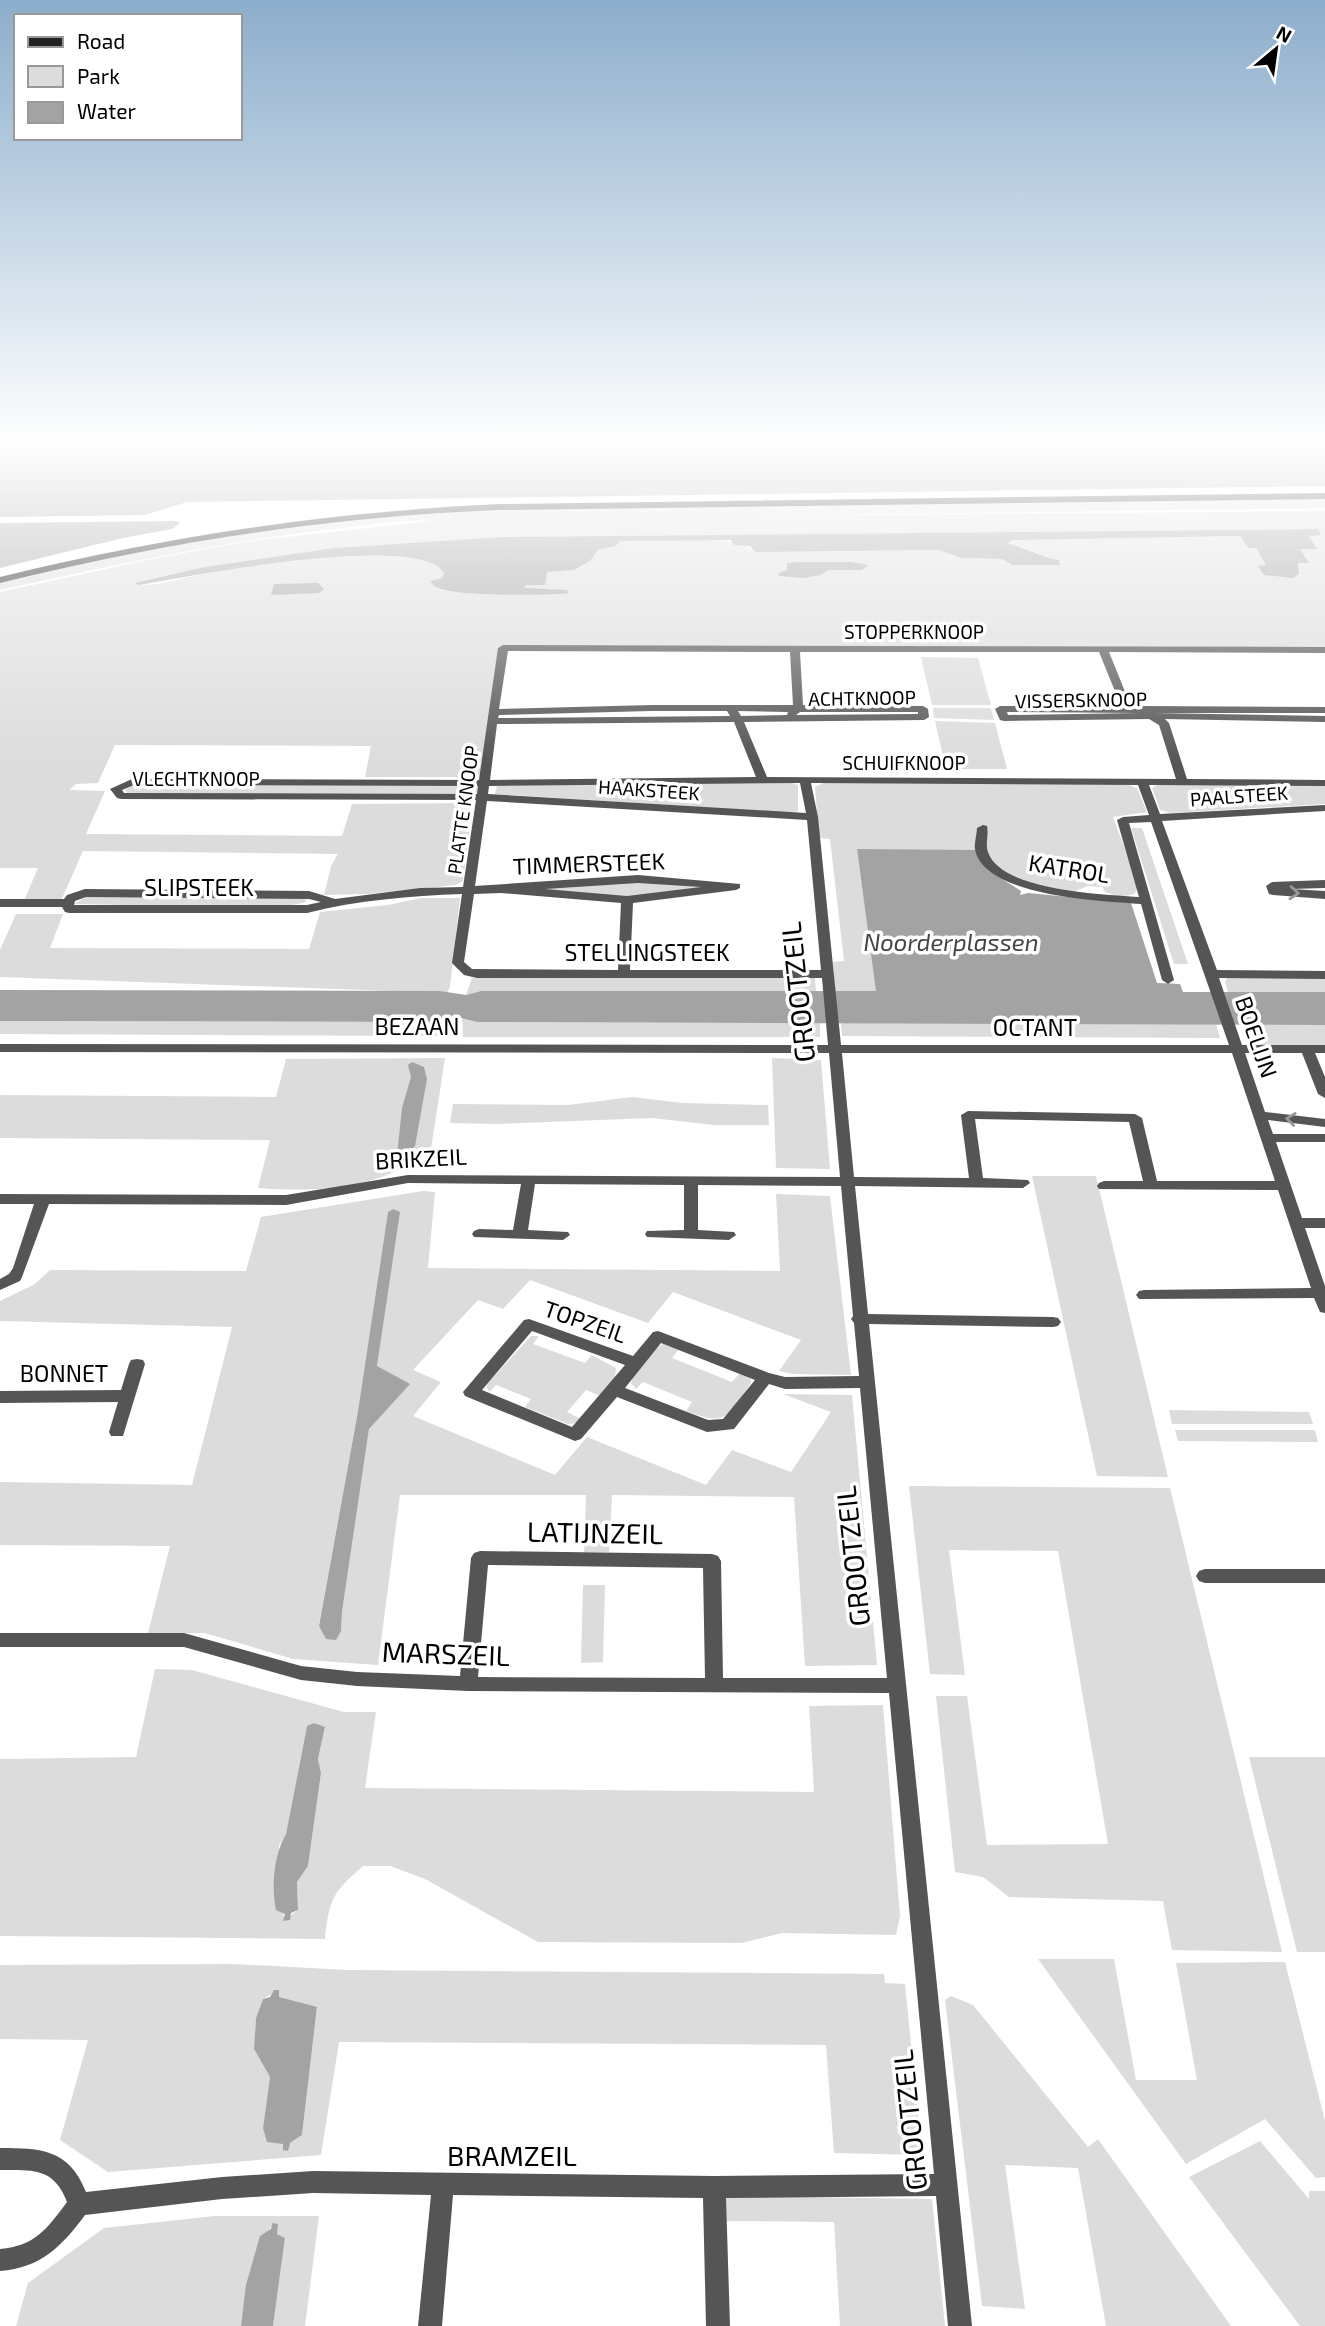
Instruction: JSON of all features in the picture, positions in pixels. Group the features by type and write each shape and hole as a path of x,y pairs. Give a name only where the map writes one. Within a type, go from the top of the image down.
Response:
{"main road":[{"path":"0,580 136,549"}],"street":[{"name":"STOPPERKNOOP","path":"503,648 1325,650"},
{"name":"PLATTE KNOOP","path":"468,972 458,963 503,648"},
{"path":"787,717 798,708 795,649"},
{"path":"1103,650 1124,701 1164,723 1182,781"},
{"name":"ACHTKNOOP","path":"493,716 651,708 787,717 924,717 923,709 798,708 734,713"},
{"name":"VISSERSKNOOP","path":"1325,710 1000,709 1004,718 1149,716 1325,719"},
{"path":"734,713 764,780"},
{"name":"SCHUIFKNOOP","path":"483,783 764,780 1325,783"},
{"name":"GROOTZEIL","path":"805,780 811,817 960,2326"},
{"name":"BOELIJN","path":"1142,781 1213,979 1322,1301"},
{"name":"VLECHTKNOOP","path":"483,783 132,782 115,789 121,796 483,797"},
{"name":"HAAKSTEEK","path":"483,797 811,817"},
{"name":"PAALSTEEK","path":"1155,819 1325,808"},
{"name":"KATROL","path":"1155,819 1123,820 1168,980"},
{"name":"KATROL","path":"983,828 980,836 984,856 999,873 1016,883 1049,892 1144,901"},
{"name":"TIMMERSTEEK","path":"470,890 638,878 736,886 626,900 501,889"},
{"path":"1325,884 1272,886 1273,891 1325,895"},
{"name":"SLIPSTEEK","path":"0,903 67,902 69,909 307,909 335,902 420,892 470,890"},
{"path":"624,975 626,900"},
{"name":"STELLINGSTEEK","path":"468,972 826,978"},
{"path":"1213,979 1325,975"},
{"name":"BEZAAN","path":"0,1048 834,1049"},
{"name":"OCTANT","path":"834,1049 1325,1049"},
{"path":"1307,1049 1325,1094"},
{"path":"977,1183 968,1115 1135,1118 1151,1186"},
{"path":"1258,1115 1325,1123"},
{"path":"1266,1138 1325,1138"},
{"name":"BRIKZEIL","path":"0,1199 286,1200 408,1179 1023,1183"},
{"path":"520,1234 529,1180"},
{"path":"691,1181 691,1235"},
{"path":"1104,1186 1283,1185"},
{"path":"0,1285 15,1277 20,1268 43,1199"},
{"path":"1297,1223 1325,1223"},
{"path":"479,1234 563,1236"},
{"path":"652,1234 729,1235"},
{"path":"1144,1295 1322,1301"},
{"path":"859,1319 1053,1322"},
{"name":"TOPZEIL","path":"635,1363 528,1324 471,1392 575,1435 658,1336 765,1378 785,1383 865,1382"},
{"name":"BONNET","path":"117,1432 137,1364"},
{"path":"614,1390 707,1426 728,1425 765,1378"},
{"name":"BONNET","path":"0,1397 127,1396"},
{"name":"LATIJNZEIL","path":"468,1684 480,1558 712,1561 714,1684"},
{"path":"1205,1576 1325,1576"},
{"name":"MARSZEIL","path":"0,1640 184,1640 301,1673 357,1679 468,1684 896,1685"},
{"path":"0,2159 32,2159 59,2166 73,2185 79,2204 56,2235 40,2250 18,2260 0,2260"},
{"name":"BRAMZEIL","path":"79,2204 313,2182 714,2187 946,2185"},
{"path":"430,2326 443,2185"},
{"path":"714,2187 718,2326"}],"green space":[{"path":"146,549 204,549 0,590 0,582"},
{"path":"209,549 330,549 204,567 136,584 161,583 291,561 369,555 429,562 444,573 442,578 430,581 438,589 462,593 544,594 569,592 525,588 525,585 547,572 574,570 590,561 598,550 604,549 750,549 755,552 938,550 962,558 1002,559 1012,565 1059,560 1024,549 1256,549 1267,565 1259,566 1264,575 1298,563 1308,563 1300,549 1325,549 1325,648 500,647 481,777 365,777 371,746 115,745 98,783 76,784 69,790 105,791 86,834 342,836 352,804 470,803 473,804 463,881 456,885 368,894 324,895 331,866 338,854 83,851 60,903 23,903 38,868 0,868 0,592"},
{"path":"921,657 978,658 991,705 932,705"},
{"path":"933,708 991,708 994,720 934,718"},
{"path":"935,721 995,723 1007,769 946,769"},
{"path":"788,782 798,785 798,811 793,813 495,794 497,786"},
{"path":"824,783 1124,783 1137,788 1147,812 1113,817 1139,887 1134,894 1123,896 1108,893 1103,887 1088,886 1075,891 1041,887 998,869 986,850 857,850 877,991 835,991 833,962 844,961 830,839 819,838 815,787"},
{"path":"1161,783 1325,786 1325,804 1169,813 1160,810 1152,788"},
{"path":"133,784 478,787 477,793 472,794 128,794 125,790"},
{"path":"1131,828 1142,828 1188,964 1174,964"},
{"path":"637,882 716,887 622,898 526,889"},
{"path":"86,897 287,897 305,899 306,902 278,908 74,904"},
{"path":"421,898 460,898 450,987 447,993 0,977 0,950 16,914 63,914 50,948 309,949 320,912 388,905"},
{"path":"472,978 815,978 816,991 481,991 466,995"},
{"path":"1227,978 1325,978 1325,992 1228,992 1225,982"},
{"path":"454,1016 450,1036 0,1034 0,1021 432,1022"},
{"path":"462,1016 477,1022 820,1023 820,1037 463,1037"},
{"path":"841,1023 1216,1024 1220,1038 842,1036"},
{"path":"1242,1024 1325,1025 1325,1045 1257,1045 1255,1040 1247,1039"},
{"path":"445,1058 431,1149 392,1173 349,1185 303,1190 258,1188 270,1140 0,1138 0,1095 276,1097 286,1059"},
{"path":"772,1058 821,1060 830,1169 776,1168"},
{"path":"632,1097 683,1103 768,1105 769,1125 713,1125 652,1118 496,1124 450,1123 453,1104 568,1105"},
{"path":"1032,1176 1096,1176 1168,1477 1097,1476"},
{"path":"423,1191 435,1192 428,1268 780,1271 776,1194 830,1196 851,1375 793,1374 779,1371 801,1340 673,1292 648,1323 530,1280 503,1309 478,1300 413,1370 441,1382 413,1416 555,1475 587,1437 706,1485 732,1450 791,1472 831,1412 783,1394 852,1395 877,1665 805,1666 794,1497 612,1495 609,1552 584,1552 586,1495 400,1495 378,1665 293,1659 205,1633 148,1633 170,1546 0,1545 0,1482 192,1485 232,1327 0,1321 0,1301 35,1284 50,1270 246,1271 261,1217","holes":["388,1212 399,1212 377,1367 376,1420 369,1429 341,1631 319,1625 358,1411"]},
{"path":"531,1336 539,1336 533,1344 585,1363 592,1355 616,1368 615,1378 601,1396 586,1390 567,1412 581,1419 578,1423 568,1424 525,1407 531,1399 496,1385 490,1392 487,1389 487,1384"},
{"path":"663,1344 679,1349 672,1358 732,1382 740,1373 751,1379 751,1383 731,1411 719,1418 686,1411 692,1402 643,1382 636,1389 631,1383 639,1367"},
{"path":"1169,1410 1309,1412 1313,1424 1172,1424"},
{"path":"1175,1430 1315,1430 1318,1442 1178,1441"},
{"path":"909,1486 1170,1488 1282,1952 1172,1950 1163,1901 1009,1897 983,1877 955,1872 936,1696 967,1696 987,1845 1108,1844 1058,1551 949,1550 965,1675 930,1674"},
{"path":"583,1585 605,1585 603,1662 581,1663"},
{"path":"155,1669 192,1670 344,1712 376,1712 365,1788 814,1792 809,1706 883,1705 900,1916 896,1935 782,1933 742,1943 538,1942 425,1879 390,1866 363,1866 334,1897 328,1914 325,1939 0,1936 0,1759 136,1757","holes":["307,1726 325,1728 318,1759 321,1773 308,1866 297,1882 298,1910 284,1920 279,1846 286,1834"]},
{"path":"1249,1757 1325,1757 1325,1952 1297,1952"},
{"path":"1038,1959 1114,1959 1136,2080 1197,2080 1176,1963 1285,1962 1325,2121 1325,2177 1316,2178 1265,2119 1186,2164"},
{"path":"233,1964 348,1970 884,1974 885,1983 905,1984 922,2155 834,2153 826,2045 339,2042 321,2155 108,2172 60,2140 88,2040 0,2039 0,1965","holes":["279,1990 278,1997 317,2008 302,2135 290,2143 263,2128 270,2077 254,2049 256,2018 263,1999"]},
{"path":"951,1996 973,2005 1088,2147 1098,2139 1231,2326 1106,2326 1078,2168 1005,2165 1025,2309 982,2306 945,2000"},
{"path":"1260,2141 1309,2199 1309,2191 1325,2191 1325,2326 1300,2326 1189,2177"},
{"path":"726,2196 932,2199 945,2326 840,2326 834,2222 724,2221"},
{"path":"215,2216 319,2216 305,2326 273,2326 285,2238 277,2234 272,2223 241,2326 16,2326 28,2283 104,2228"}],"water":[{"path":"0,549 80,549 0,568"},
{"path":"330,549 604,549 598,550 590,561 574,570 547,572 545,585 525,585 525,588 567,590 569,593 558,594 502,595 447,591 430,581 442,578 444,573 425,561 392,556 299,560 138,585 135,583 204,567"},
{"path":"752,549 1025,549 1059,560 1060,565 1012,565 1002,559 962,558 938,550 755,552"},
{"path":"1256,549 1317,549 1300,549 1309,563 1298,563 1299,574 1293,578 1264,575 1258,566 1266,565"},
{"path":"851,562 868,565 862,570 828,570 821,575 803,578 779,576 778,573 787,570 787,563"},
{"path":"318,583 324,589 319,593 271,595 274,584"},
{"name":"Noorderplassen","path":"857,849 976,850 988,870 1021,891 1020,895 1028,893 1131,903 1157,983 1180,984 1183,992 1325,992 1325,1025 477,1022 454,1016 432,1022 0,1021 0,990 440,991 466,995 481,991 876,991"},
{"path":"412,1062 424,1067 427,1079 415,1146 407,1155 397,1155 402,1108 411,1077 408,1065"},
{"path":"393,1209 400,1212 377,1366 410,1384 369,1429 341,1631 336,1640 326,1639 319,1626 358,1411 388,1212"},
{"path":"314,1723 325,1727 318,1759 321,1773 308,1866 297,1882 298,1910 291,1913 290,1920 283,1921 285,1914 276,1910 275,1871 286,1834 307,1726"},
{"path":"274,1990 279,1990 279,1997 317,2007 302,2135 290,2143 288,2151 283,2150 283,2144 267,2142 263,2128 270,2077 254,2049 256,2018 263,1999 270,1997"},
{"path":"272,2223 278,2224 277,2234 285,2238 273,2326 241,2326 246,2285 260,2236 271,2229"}]}
